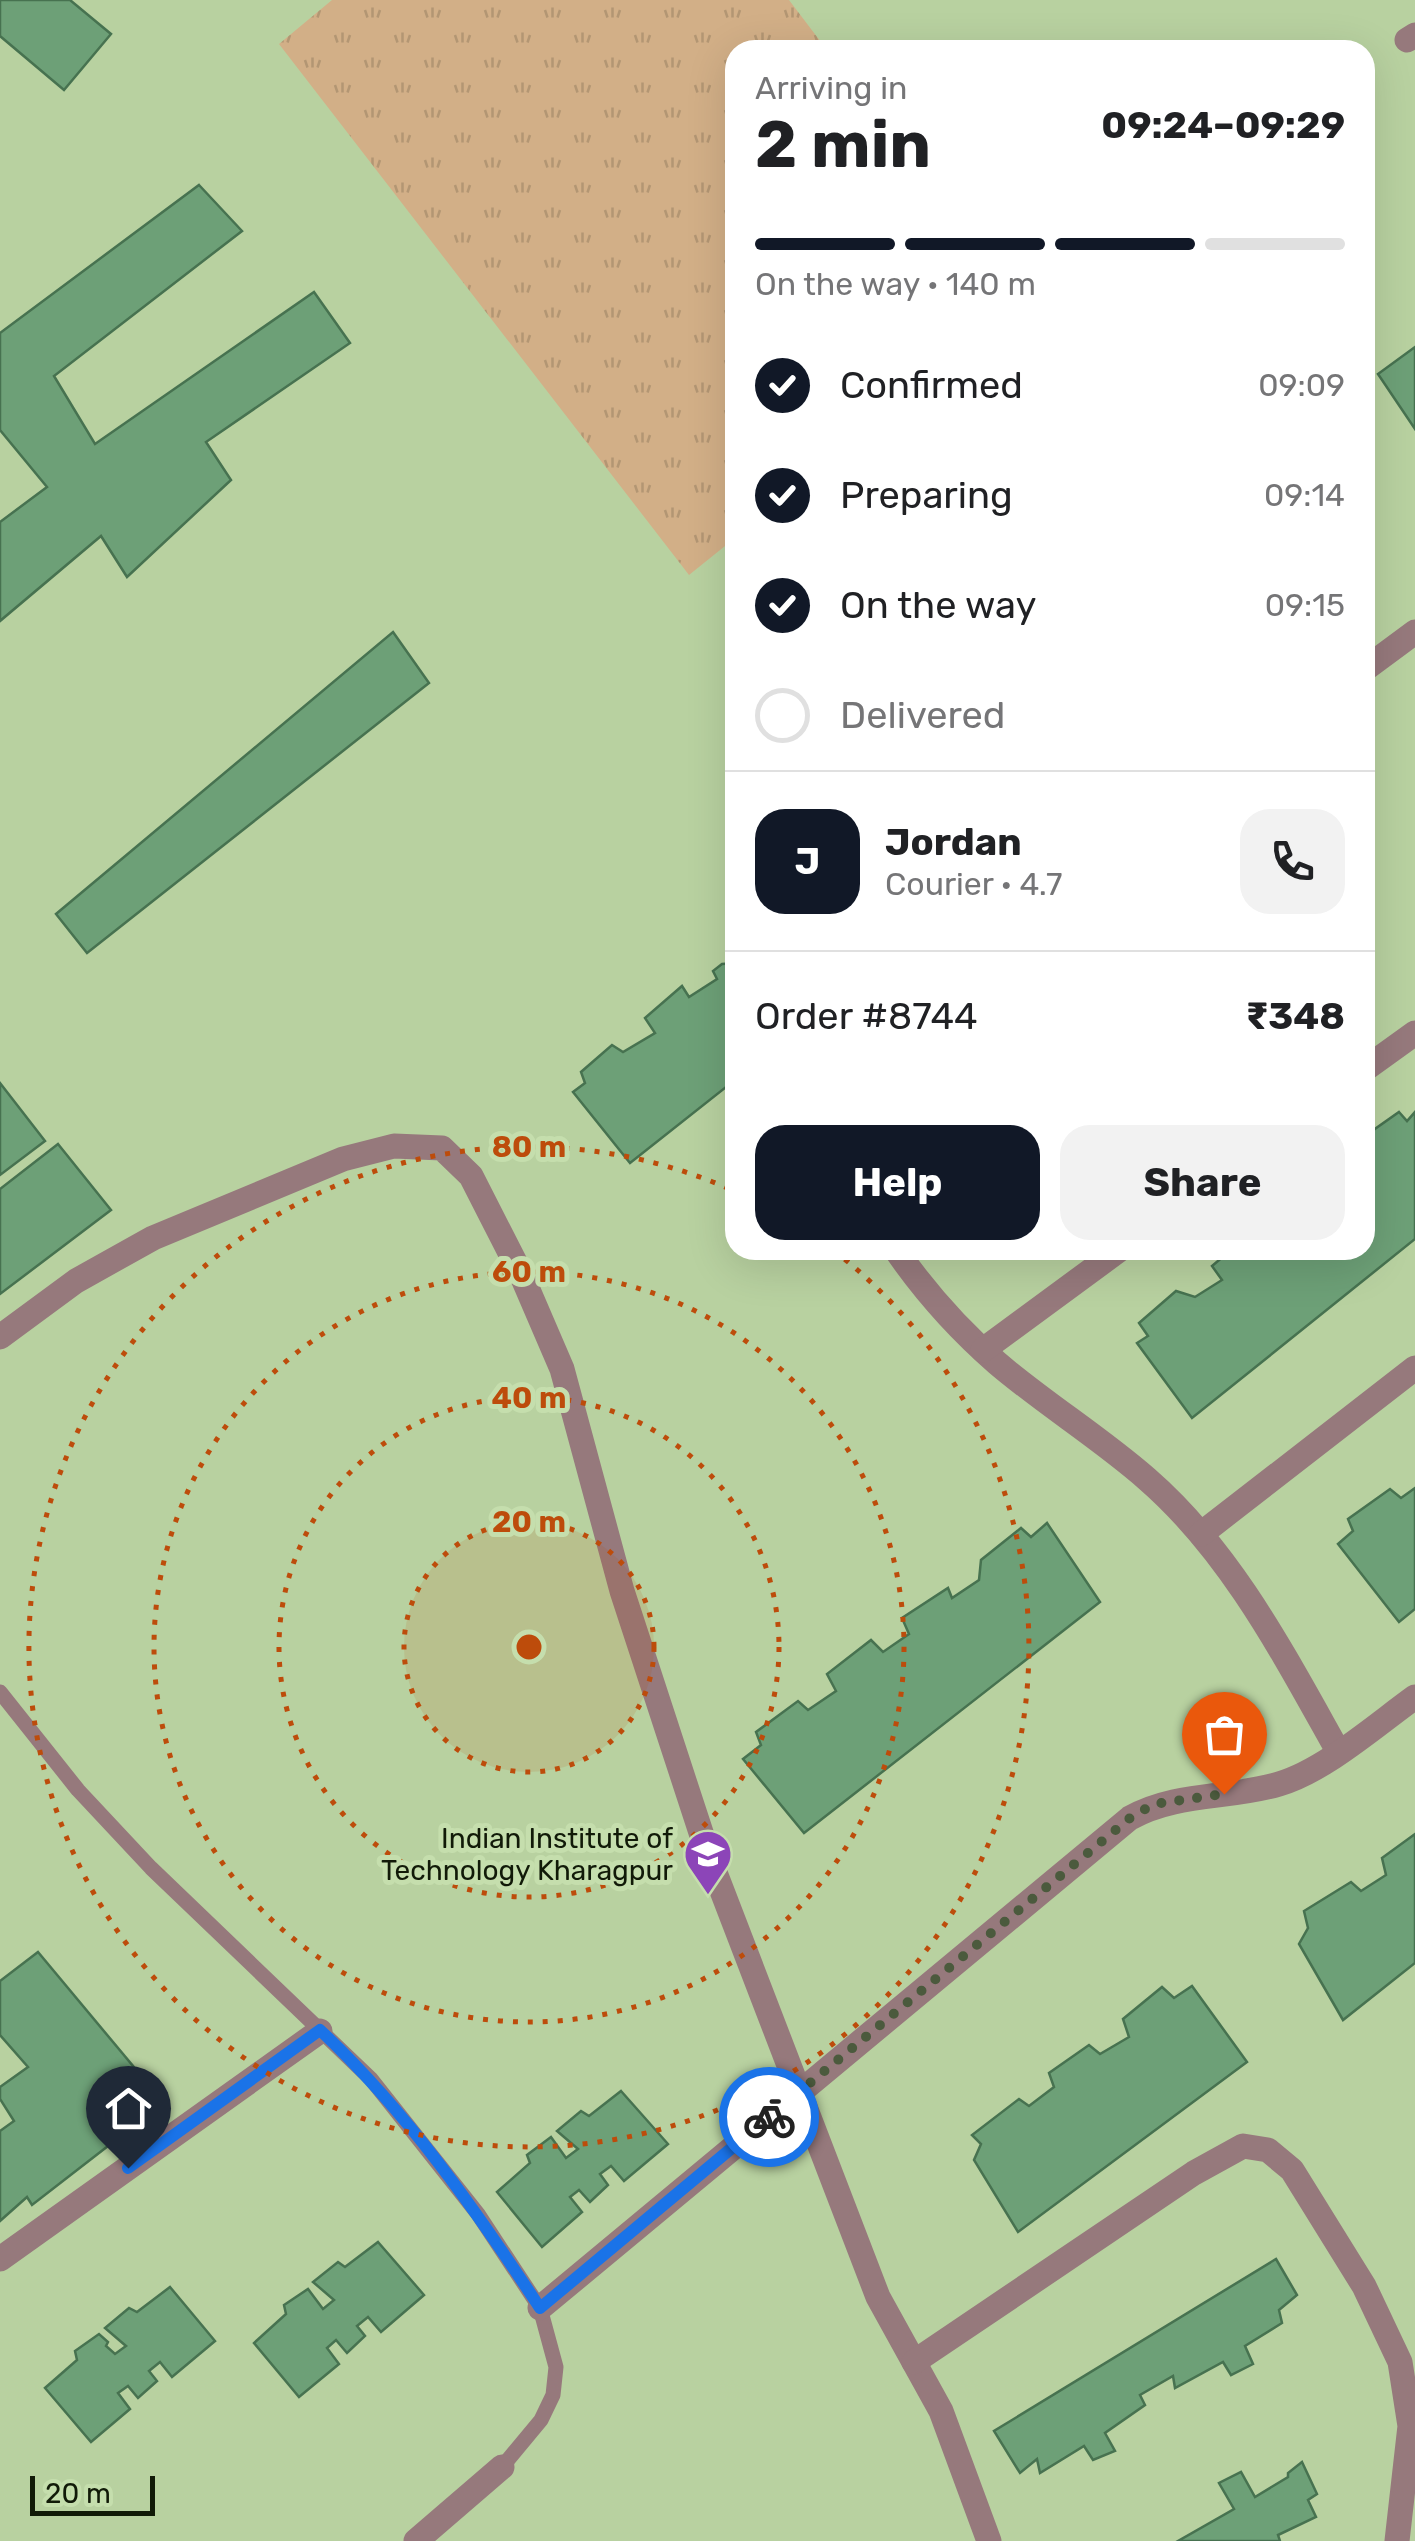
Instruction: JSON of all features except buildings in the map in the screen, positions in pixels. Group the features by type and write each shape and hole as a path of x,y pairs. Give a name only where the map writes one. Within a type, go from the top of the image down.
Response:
{"street":[{"path":"1375,662 1415,632"},
{"path":"1375,1062 1415,1032"},
{"path":"0,1337 76,1281 153,1238 342,1159 394,1146 442,1148 472,1176 562,1368 622,1591 709,1856 878,2297 941,2411 989,2541"},
{"path":"903,1260 939,1308 983,1350 1148,1480 1201,1534 1280,1647 1338,1751"},
{"path":"983,1350 1105,1260"},
{"path":"1201,1534 1415,1368"},
{"path":"540,2308 1130,1818 1154,1804 1254,1791 1285,1782 1338,1751 1415,1697"},
{"path":"0,2259 320,2030"},
{"path":"914,2362 1194,2173 1243,2146 1268,2150 1292,2170 1364,2286 1400,2362 1410,2426 1397,2541"},
{"path":"416,2541 502,2467"}],"lane":[{"path":"0,1692 78,1790 151,1868 371,2079 478,2214 540,2308 556,2367 553,2395 541,2420 502,2467"}],"green space":[{"path":"332,0 789,0 819,40 725,40 725,546 689,575 279,44"}],"way so far":[{"path":"769,2117 1130,1818 1154,1804 1224,1794"}],"place":[{"name":"Indian Institute of Technology Kharagpur","path":"708,1896"}],"route":[{"path":"128,2168 320,2030 393,2106 478,2214 540,2308 769,2117"}]}
